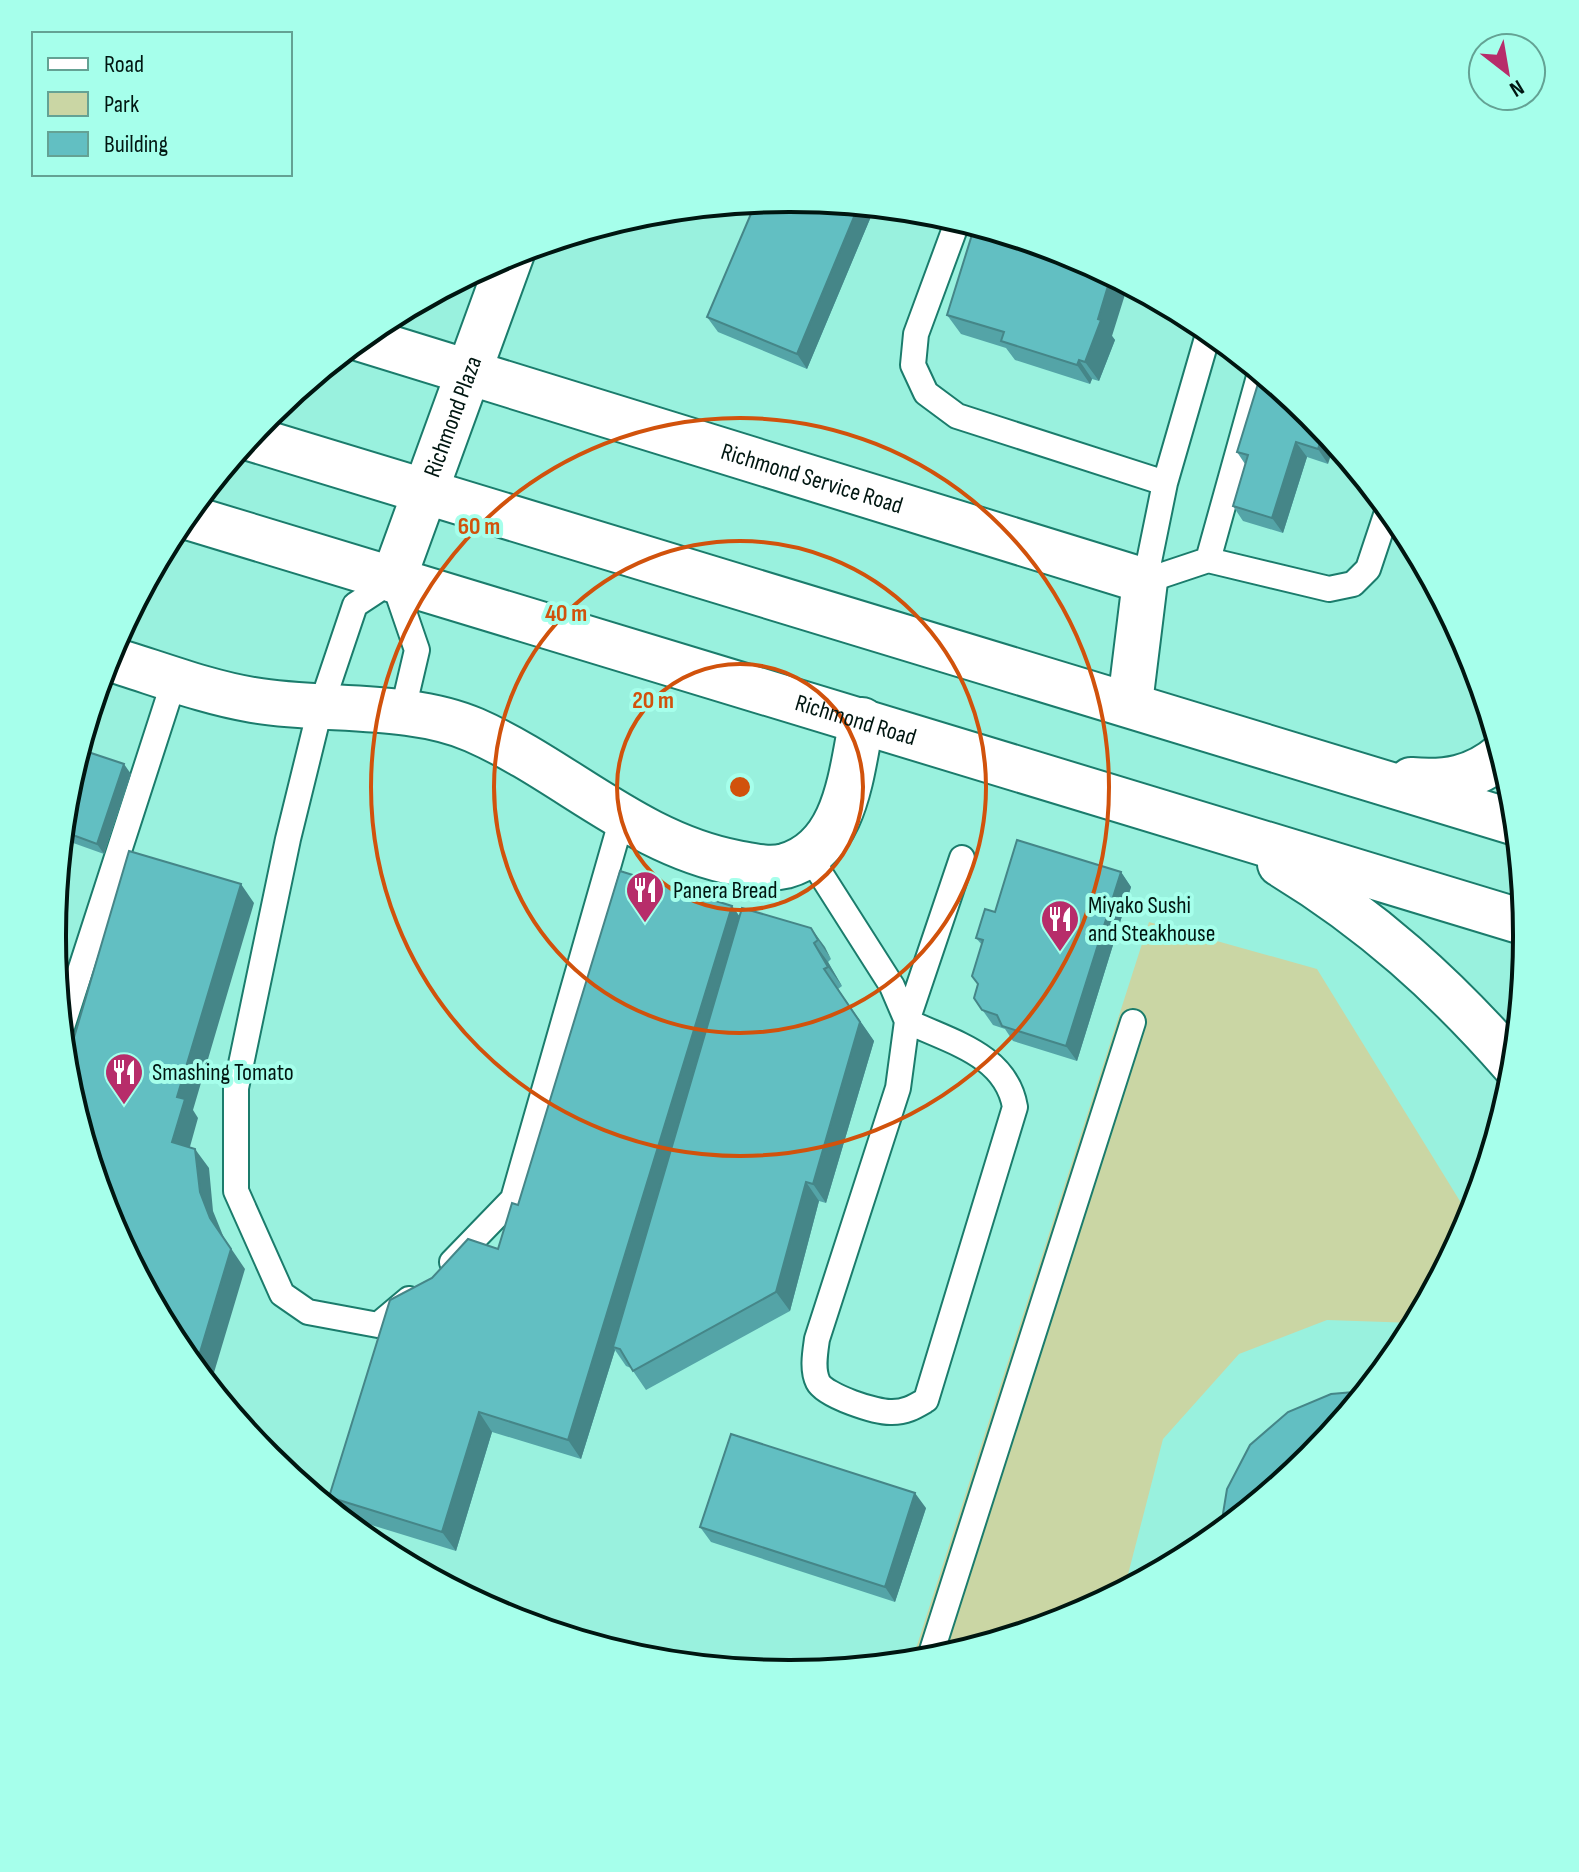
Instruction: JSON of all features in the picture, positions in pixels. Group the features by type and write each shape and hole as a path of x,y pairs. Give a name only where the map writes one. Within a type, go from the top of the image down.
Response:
{"main road":[{"name":"Richmond Plaza","path":"393,580 505,272"},
{"name":"Richmond Service Road","path":"375,343 1145,581"},
{"path":"262,442 1130,703 1503,819"},
{"name":"Richmond Road","path":"198,520 1512,919"},
{"path":"1130,703 1145,581"},
{"path":"120,662 249,700 444,719 533,760 622,818 709,858 761,868 782,867 825,843 835,826 862,720"},
{"path":"1333,767 1440,782 1466,777 1491,762"},
{"path":"1227,832 1323,891 1393,942 1432,978 1503,1053"}],"lane":[{"path":"954,231 916,334 913,365 926,393 957,416 1165,483"},
{"path":"1205,344 1165,483 1145,581 1208,560 1329,589 1353,584 1368,569 1383,523"},
{"path":"1208,560 1257,384"},
{"path":"402,714 417,650 393,580 355,605 320,709 288,839 236,1088 236,1191 282,1294 308,1312 378,1325 430,1280 513,1199 622,818"},
{"path":"70,1003 175,678"},
{"path":"808,854 892,986 907,1021 990,1061 1011,1084 1015,1107 926,1400 909,1410 888,1413 834,1396 819,1384 814,1363 817,1339 898,1088 907,1021 962,858"},
{"path":"934,1645 1133,1022"}],"green space":[{"path":"1149,922 1317,969 1462,1204 1416,1298 1401,1323 1327,1320 1239,1354 1163,1439 1128,1575 1022,1621 916,1648"}],"building":[{"path":"790,212 854,216 797,354 707,317 751,214"},
{"path":"972,236 1022,251 1108,286 1098,319 1101,320 1085,362 1079,360 1077,365 1001,341 1004,332 947,315"},
{"path":"1258,385 1320,444 1318,449 1296,442 1272,518 1233,506 1248,455 1237,452"},
{"path":"90,753 124,764 97,844 73,835"},
{"path":"1017,840 1121,872 1066,1046 1002,1026 997,1015 982,1010 974,998 978,984 972,976 983,940 976,938 985,909 995,912"},
{"path":"129,851 241,884 177,1097 185,1099 172,1142 195,1149 200,1192 210,1218 231,1249 200,1354 163,1298 121,1213 91,1123 74,1039"},
{"path":"620,871 732,906 568,1440 479,1412 442,1532 335,1499 330,1494 390,1300 432,1278 468,1239 498,1249 512,1203 518,1205"},
{"path":"742,908 811,928 818,940 814,943 828,967 824,969 860,1022 813,1184 806,1182 776,1292 633,1371 620,1349 613,1347"},
{"path":"1350,1392 1301,1448 1223,1515 1227,1489 1250,1445 1288,1412 1331,1394"},
{"path":"731,1434 915,1493 885,1587 700,1527"}],"place":[{"name":"Panera Bread","path":"645,924"},
{"name":"Miyako Sushi and Steakhouse","path":"1060,953"},
{"name":"Smashing Tomato","path":"124,1106"}]}
